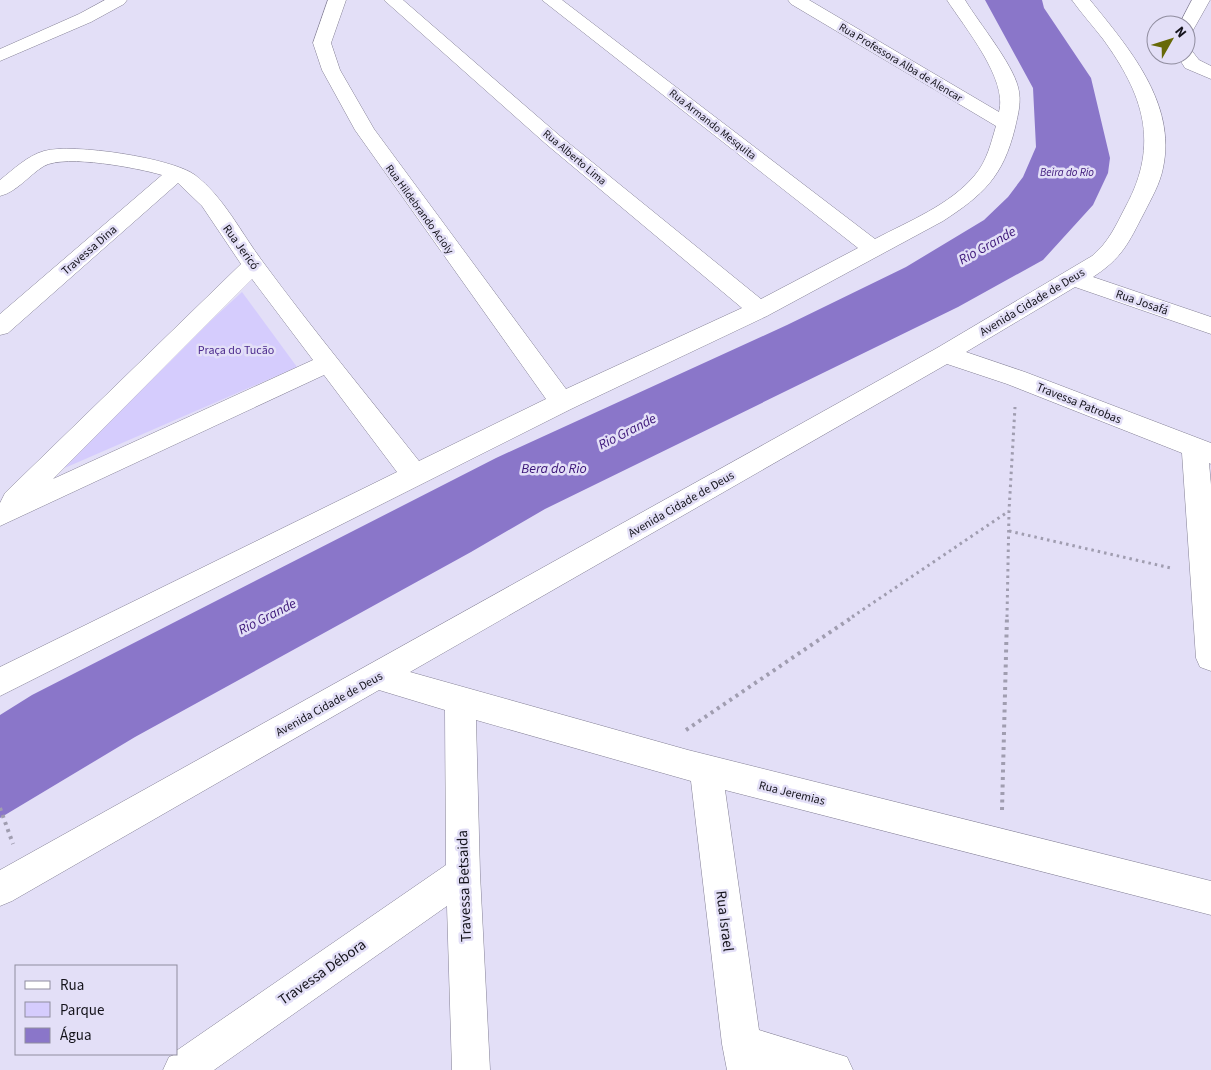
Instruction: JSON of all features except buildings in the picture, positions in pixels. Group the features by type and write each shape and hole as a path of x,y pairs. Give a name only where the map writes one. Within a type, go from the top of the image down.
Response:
{"street":[{"path":"0,56 85,18 118,0"},
{"name":"Rua Alberto Lima","path":"393,0 553,140 759,310"},
{"name":"Rua Armando Mesquita","path":"551,0 874,249"},
{"name":"Rua Professora Alba de Alencar","path":"797,0 1006,124"},
{"path":"2,678 562,402 759,310 874,249 962,199 984,178 999,151 1011,104 1009,88 1004,74 956,0"},
{"name":"Avenida Cidade de Deus","path":"0,889 945,354 1040,296 1074,278 1109,255 1144,192 1154,161 1156,132 1141,83 1114,40 1080,0"},
{"path":"1193,15 1201,0"},
{"name":"Rua Hildebrando Acioly","path":"340,1 322,43 331,70 365,130 416,203 562,402"},
{"path":"1194,65 1211,73"},
{"name":"Rua Jericó","path":"0,190 42,160 51,156 65,154 133,163 177,173 191,182 205,196 253,265 415,476"},
{"name":"Travessa Dina","path":"0,328 177,173"},
{"path":"0,515 253,265"},
{"name":"Rua Josafá","path":"1074,278 1211,326"},
{"name":"Travessa Patrobas","path":"945,354 1016,378 1203,452"},
{"path":"0,515 329,363"},
{"path":"1203,452 1204,575 1211,658"},
{"name":"Rua Jeremias","path":"377,676 460,702 706,771 1211,898"},
{"name":"Travessa Betsaida","path":"460,702 463,874 471,1070"},
{"name":"Rua Israel","path":"706,771 743,1057"},
{"name":"Travessa Débora","path":"182,1070 221,1056 463,874"},
{"path":"743,1057 834,1070"}],"path":[{"path":"1002,845 1009,511 1016,378"},
{"path":"661,759 686,730 1009,511"},
{"path":"1009,531 1204,575"},
{"path":"0,808 8,830"}],"green space":[{"name":"Praça do Tucão","path":"242,292 297,367 37,480"}],"water":[{"path":"985,0 1042,0 1044,8 1091,78 1110,158 1108,173 1093,205 1043,260 958,307 545,509 471,552 135,737 0,818 0,715 32,695 496,458 787,325 906,267 984,220 1008,197 1023,177 1036,147 1033,88"}],"water label":[{"name":"Beira do Rio","path":"1067,172"},
{"name":"Rio Grande","path":"987,245"},
{"name":"Rio Grande","path":"627,431"},
{"name":"Bera do Rio","path":"554,468"},
{"name":"Rio Grande","path":"267,616"}]}
